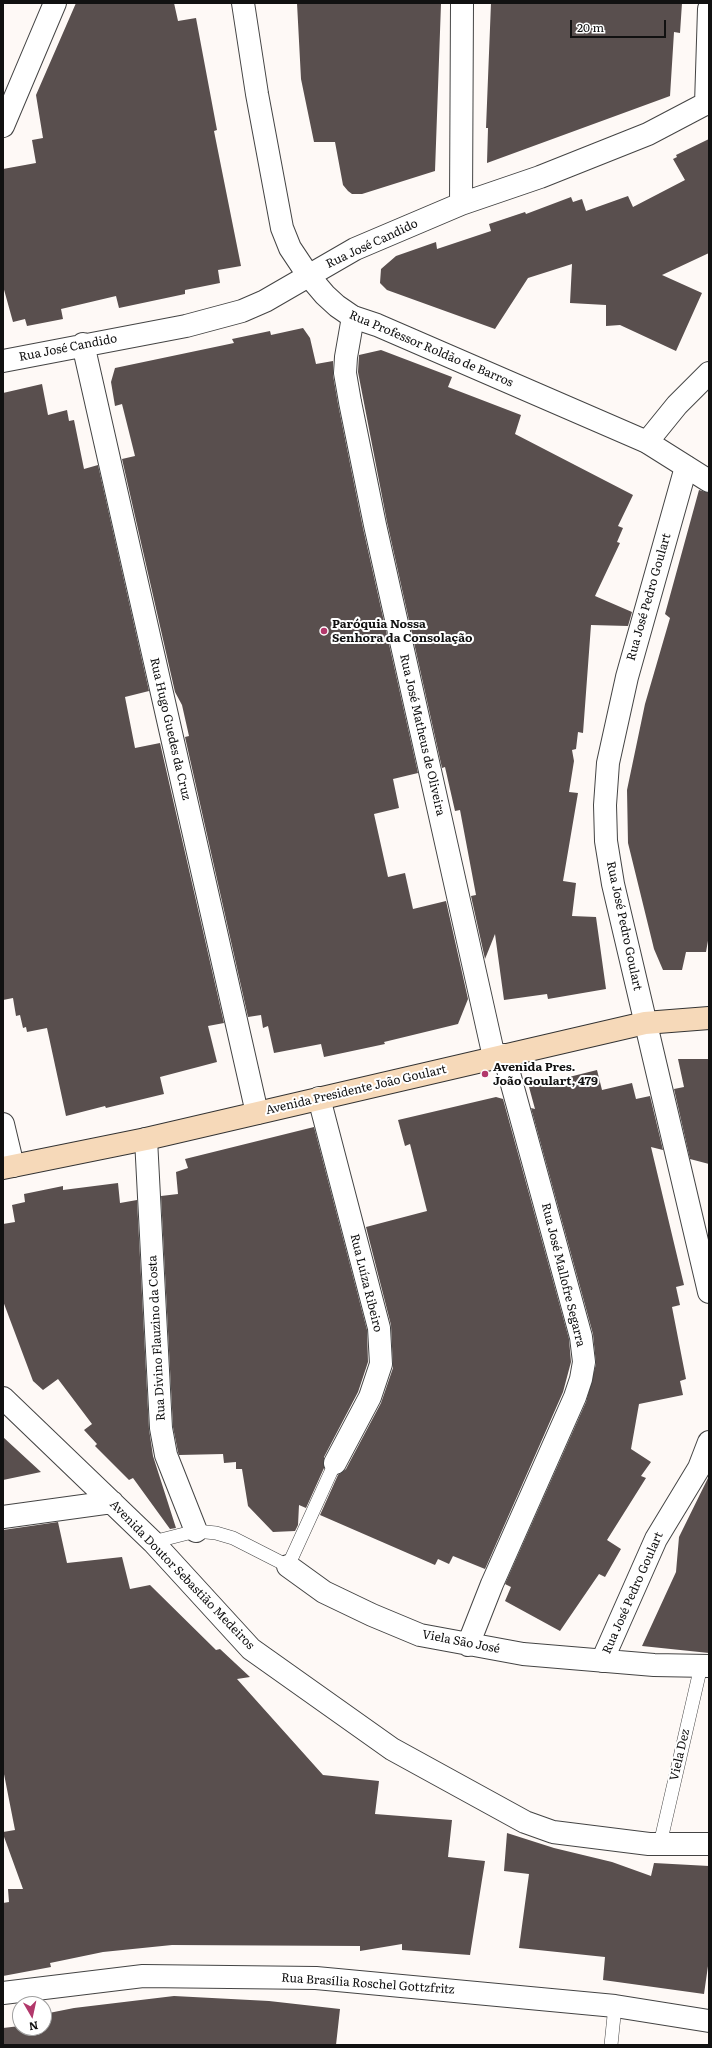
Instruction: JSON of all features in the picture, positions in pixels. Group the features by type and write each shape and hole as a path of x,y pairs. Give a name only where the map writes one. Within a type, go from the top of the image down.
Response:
{"main road":[{"name":"Avenida Presidente João Goulart","path":"8,1167 146,1139 645,1023 709,1018"}],"street":[{"path":"3,126 55,3"},
{"name":"Rua Professor Roldão de Barros","path":"243,3 257,94 282,228 290,248 308,275 337,306 353,317 376,325 647,442 709,481"},
{"path":"461,204 462,3"},
{"path":"707,103 709,10"},
{"name":"Rua José Candido","path":"3,361 83,344 186,326 242,311 265,301 355,249 461,204 602,154 648,134 707,103"},
{"name":"Rua José Matheus de Oliveira","path":"353,317 346,362 350,402 375,525 499,1056"},
{"name":"Rua Hugo Guedes da Cruz","path":"83,344 257,1113"},
{"path":"647,442 677,405 709,373"},
{"name":"Rua José Pedro Goulart","path":"686,467 627,677 608,763 604,805 606,841 613,884 709,1292"},
{"name":"Rua José Mallofre Segarra","path":"468,1645 492,1584 576,1397 582,1379 584,1362 581,1337 499,1056"},
{"name":"Rua Luíza Ribeiro","path":"319,1098 379,1328 381,1364 370,1397 335,1463"},
{"path":"3,1124 8,1167"},
{"name":"Rua Divino Flauzino da Costa","path":"146,1139 161,1428 166,1455 196,1531"},
{"name":"Avenida Doutor Sebastião Medeiros","path":"3,1398 153,1542 251,1649 392,1749 525,1822 553,1832 660,1844 709,1844"},
{"name":"Rua José Pedro Goulart","path":"602,1660 656,1538 699,1468 709,1442"},
{"path":"3,1518 112,1502"},
{"name":"Viela São José","path":"288,1566 324,1592 372,1615 420,1635 522,1654 654,1665 705,1666"},
{"name":"Rua Brasília Roschel Gottzfritz","path":"3,1993 143,1976 316,1978 615,2006 709,2021"}],"lane":[{"path":"153,1542 196,1531 216,1533 233,1538 288,1566 335,1463"},
{"name":"Viela Dez","path":"660,1844 705,1666"},
{"path":"610,2045 615,2006"}],"building":[{"path":"76,3 174,3 178,21 196,18 217,130 214,131 241,266 218,270 220,283 185,290 185,294 119,308 116,296 61,309 63,319 27,326 25,319 13,322 3,286 3,169 36,163 32,140 43,138 36,95"},
{"path":"297,3 441,4 435,171 362,194 352,194 343,185 335,142 314,142 301,79"},
{"path":"491,3 682,3 680,33 674,32 670,96 487,163 488,128 486,128"},
{"path":"709,139 709,253 662,275 702,293 676,351 620,325 606,326 606,305 570,303 572,264 528,278 495,329 387,290 380,283 381,269 396,256 436,242 437,249 491,231 489,224 525,212 526,214 571,197 573,202 582,199 586,211 628,196 633,207 685,180 673,159 677,157 676,155"},
{"path":"303,328 310,338 316,364 333,361 333,375 338,404 363,528 418,773 393,779 399,808 374,814 388,877 405,873 413,909 446,901 468,999 458,1024 384,1042 385,1044 324,1057 321,1044 274,1053 268,1026 263,1028 261,1015 248,1017 185,737 189,736 182,705 175,692 122,459 135,456 122,404 115,406 111,382 115,368 234,343 232,339 270,331 271,335"},
{"path":"381,350 452,377 448,387 521,415 515,434 633,495 618,526 623,528 617,542 620,543 595,596 632,612 628,626 591,625 583,733 578,732 576,749 572,750 574,761 569,792 578,793 563,881 576,883 572,916 596,917 606,989 548,999 547,994 504,1000 495,934 485,959 471,896 476,895 460,810 455,811 445,767 442,768 387,522 358,372 359,355"},
{"path":"42,384 48,415 67,410 69,421 74,420 84,469 98,465 149,691 125,697 135,748 160,743 224,1023 208,1026 217,1062 160,1077 164,1094 106,1108 105,1106 66,1116 47,1028 27,1032 26,1027 23,1028 20,1015 16,1016 13,998 3,1000 3,393"},
{"path":"699,490 709,493 709,935 706,952 686,952 682,970 663,970 654,949 628,843 627,790 645,704 670,618 665,614"},
{"path":"678,1059 709,1059 709,1164 690,1159 674,1089 684,1087"},
{"path":"597,1070 602,1090 632,1083 636,1099 650,1096 663,1150 651,1147 684,1285 676,1287 680,1305 672,1307 686,1379 680,1381 683,1395 639,1404 631,1449 651,1462 641,1476 646,1478 607,1540 621,1549 605,1577 599,1574 560,1631 505,1601 511,1587 505,1584 586,1402 596,1364 593,1334 531,1108 535,1109 529,1087"},
{"path":"496,1097 503,1099 569,1339 571,1362 563,1392 485,1569 453,1556 449,1564 438,1559 435,1565 320,1515 338,1475 346,1469 381,1403 393,1368 391,1325 366,1227 427,1211 410,1144 405,1146 398,1120"},
{"path":"314,1127 367,1330 368,1362 358,1392 324,1457 324,1468 306,1508 299,1505 298,1525 295,1531 273,1532 248,1506 242,1469 236,1469 236,1462 224,1463 223,1454 179,1455 178,1452 173,1427 161,1196 178,1194 176,1172 188,1168 185,1159"},
{"path":"118,1183 120,1203 137,1200 149,1429 153,1456 176,1528 170,1529 133,1478 129,1480 95,1446 97,1444 84,1430 92,1424 58,1379 43,1390 33,1381 3,1301 3,1224 15,1222 12,1205 25,1202 24,1194 63,1186 63,1190"},
{"path":"3,1437 41,1472 3,1480"},
{"path":"709,1476 709,1653 642,1646 676,1572 679,1537"},
{"path":"58,1522 67,1563 122,1557 130,1589 150,1585 216,1650 220,1649 250,1677 237,1679 323,1775 379,1781 375,1814 452,1820 448,1857 485,1861 470,1955 402,1950 402,1944 360,1951 360,1946 172,1945 103,1952 50,1963 51,1967 3,1976 3,1903 9,1902 8,1889 23,1889 3,1834 3,1832 15,1830 3,1769 3,1530"},
{"path":"507,1833 554,1848 612,1862 651,1876 654,1863 709,1866 709,1959 704,1994 603,1980 605,1957 519,1948 529,1874 504,1871"},
{"path":"174,1996 269,2001 340,2009 336,2045 3,2045 3,2028 12,2027 12,2036 52,2036 52,2012 74,2008"}],"place":[{"name":"Paróquia Nossa Senhora da Consolação","path":"324,631"},
{"name":"Avenida Pres. João Goulart, 479","path":"485,1074"}]}
